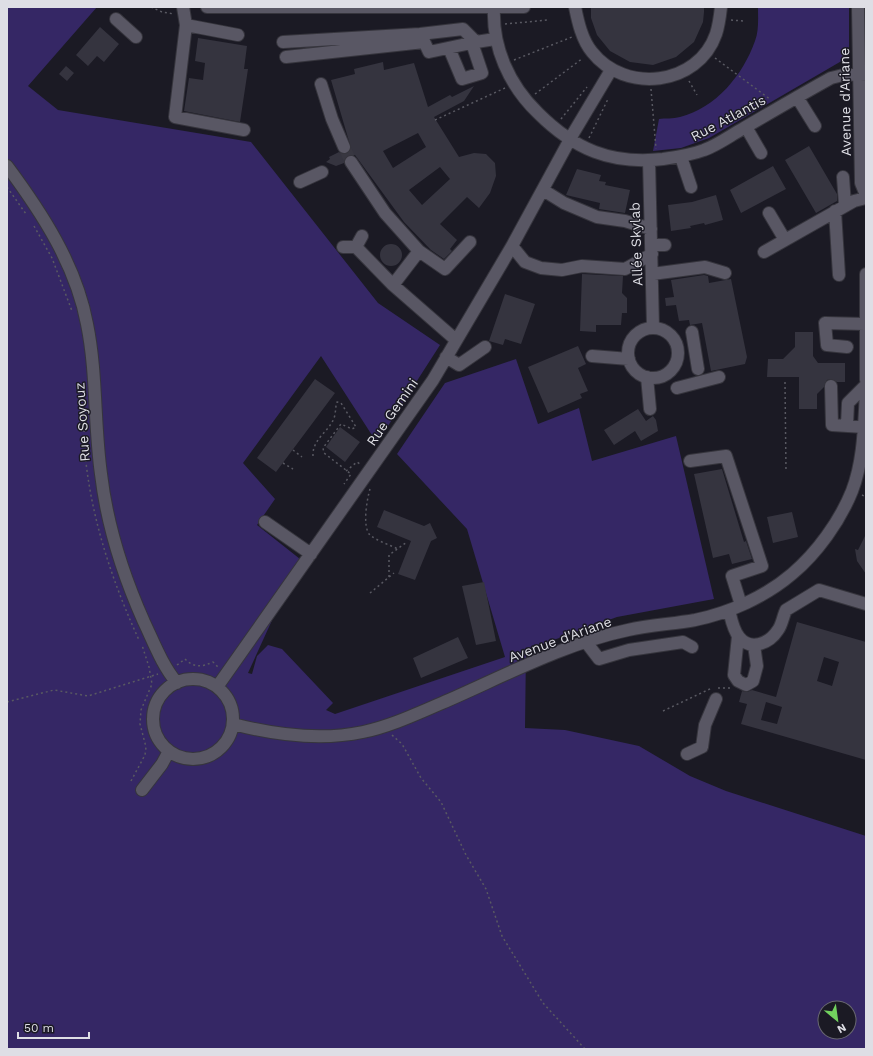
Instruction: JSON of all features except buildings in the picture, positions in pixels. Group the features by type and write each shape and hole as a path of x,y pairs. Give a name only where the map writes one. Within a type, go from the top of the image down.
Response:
{"street":[{"path":"183,7 186,25 175,117 244,130"},
{"path":"207,7 524,7"},
{"path":"568,7 575,7 581,33 592,52 611,70 632,78 650,80 672,76 684,71 706,52 716,34 721,7"},
{"name":"Avenue d'Ariane","path":"858,7 862,74 861,183 866,196"},
{"name":"Rue Atlantis","path":"494,8 493,26 495,39 504,64 526,101 554,129 570,141 586,149 616,159 653,156 681,157 705,150 831,78 862,74"},
{"path":"116,19 136,37"},
{"path":"186,25 238,35"},
{"path":"286,57 422,38 463,29 474,43 482,73 462,79 449,48"},
{"path":"422,38 429,52 495,39"},
{"path":"283,42 422,38"},
{"name":"Rue Gemini","path":"216,687 224,674 253,637 433,380 512,246 611,70"},
{"path":"321,84 332,119 344,147"},
{"path":"797,97 815,126"},
{"path":"746,127 761,153"},
{"name":"Allée Skylab","path":"653,156 651,229 653,327"},
{"path":"681,157 691,187"},
{"path":"351,162 385,213 419,251 445,269 470,242"},
{"name":"Rue Soyouz","path":"7,166 45,221 59,246 75,284 87,323 94,370 101,475 111,531 122,568 136,604 167,671 177,683"},
{"path":"300,182 322,172"},
{"path":"839,275 840,208 843,177"},
{"path":"543,190 564,203 597,217 625,221 651,229"},
{"path":"764,252 840,208 866,196"},
{"path":"769,213 784,240"},
{"path":"356,247 362,236"},
{"path":"512,246 525,262 542,268 562,270 582,266 625,269 652,249 665,244"},
{"path":"343,247 356,247 393,285 456,340"},
{"path":"393,285 419,251"},
{"path":"652,274 705,267 725,273"},
{"path":"866,274 866,380"},
{"path":"847,347 827,345 825,324 865,324"},
{"path":"653,327 660,328 673,336 679,351 676,366 663,376 647,377 639,374 632,367 629,360 629,344 633,337 638,332 653,327"},
{"path":"692,332 698,369 702,381"},
{"path":"446,357 459,365 485,347"},
{"path":"592,356 629,360"},
{"path":"676,366 698,369"},
{"path":"647,377 650,409"},
{"path":"677,388 719,377"},
{"path":"847,425 848,403 866,385"},
{"path":"831,386 832,424 864,427"},
{"name":"Avenue d'Ariane","path":"232,724 300,736 337,736 387,726 586,642 627,630 696,620 741,605 767,592 792,575 817,549 839,515 862,470 866,392"},
{"path":"690,461 726,456 762,566 732,576 741,605"},
{"path":"265,522 311,554"},
{"path":"738,636 745,642 754,645 768,642 779,629 786,610 819,590 866,604"},
{"path":"728,610 738,636 734,675 738,681 746,684 753,681 757,666 754,645"},
{"path":"586,642 599,658 629,650 683,642 692,646"},
{"path":"197,680 216,687 229,703 232,724 225,743 209,756 188,759 169,751 156,735 153,714 161,695 177,683 197,680"},
{"path":"687,754 702,747 705,725 716,699"},
{"path":"142,790 162,764 169,751"}],"path":[{"path":"493,26 548,20"},
{"path":"504,64 581,33"},
{"path":"526,101 592,52"},
{"path":"706,52 780,107"},
{"path":"684,71 697,95"},
{"path":"650,80 653,156"},
{"path":"558,122 587,87"},
{"path":"435,120 505,88"},
{"path":"588,140 608,99"},
{"path":"785,382 786,472"},
{"path":"313,456 313,448 335,417 335,408 338,402 341,403 356,427 352,429 341,424 322,448 324,453 351,474 344,484"},
{"path":"293,450 302,456"},
{"path":"346,471 357,462 361,465"},
{"path":"283,463 293,469"},
{"path":"338,470 341,466"},
{"path":"370,488 366,508 367,531 371,535 398,549"},
{"path":"389,577 390,555 407,542"},
{"path":"370,593 394,573"},
{"path":"7,702 54,690 88,696 167,671 185,659 191,664 197,666 205,666 213,662 224,674"},
{"path":"663,711 711,688 732,688"},
{"path":"387,726 391,734 402,744 421,778 441,802 466,855 486,889 502,936 543,1003 585,1049"}],"shaded area":[{"path":"7,7 97,7 28,86 58,110 251,142 378,303 440,345 377,443 321,356 243,463 275,499 257,525 300,559 248,673 252,674 257,656 268,645 282,649 333,703 326,710 335,714 505,657 467,529 397,454 445,383 516,359 538,424 579,408 592,461 676,436 714,599 617,617 526,650 525,728 565,730 639,746 690,776 726,791 866,836 866,1049 7,1049"},
{"path":"758,7 849,7 849,51 845,59 709,138 681,148 653,151 659,119 675,118 693,113 716,98 735,78 750,54 756,37"}],"tunnel":[{"path":"344,147 351,162"}]}
